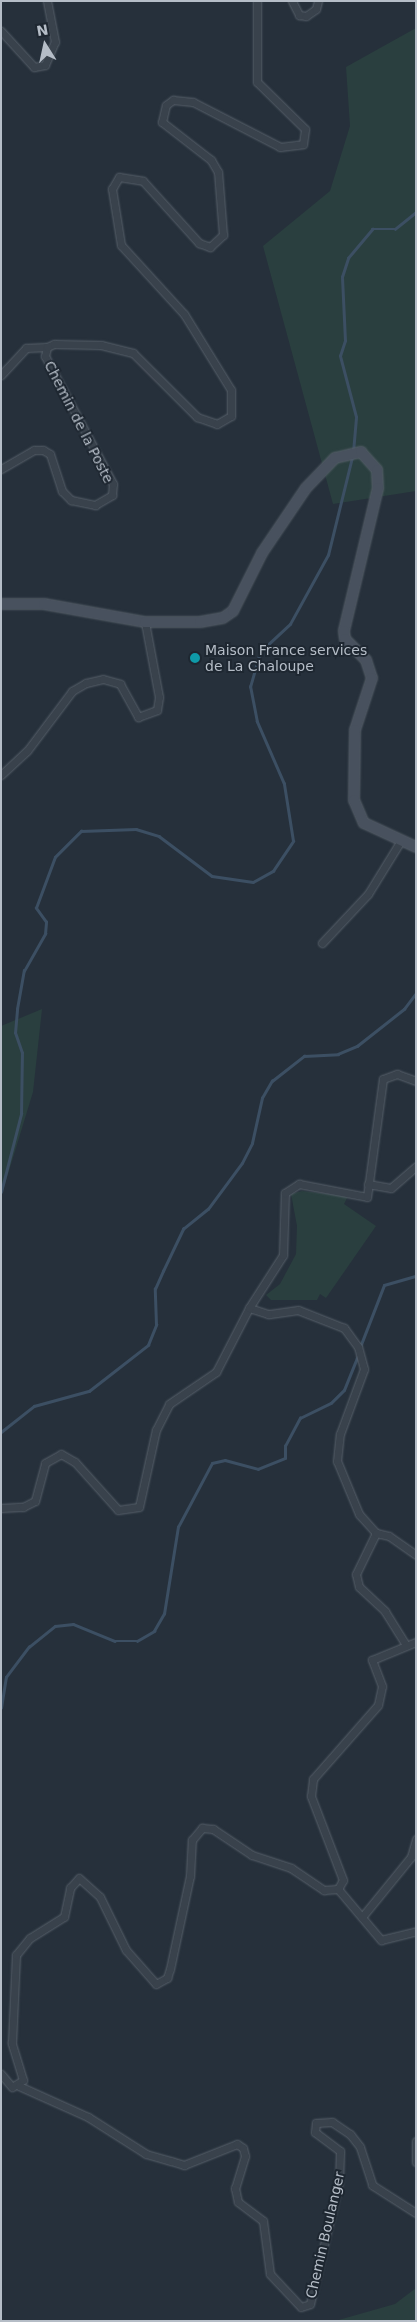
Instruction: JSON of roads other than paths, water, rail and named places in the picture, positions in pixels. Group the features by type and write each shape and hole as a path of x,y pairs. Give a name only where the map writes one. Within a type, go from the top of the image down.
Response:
{"main road":[{"path":"1,604 44,604 145,622 206,622 233,611 288,513 325,467 344,454 361,452 377,470 378,488 344,631 345,639 366,660 372,678 354,738 354,800 364,823 400,842 416,848"}],"street":[{"path":"1,31 34,67 45,65 55,42 47,1"},
{"name":"Chemin de la Poste","path":"1,469 34,450 43,450 50,454 62,491 71,500 95,505 114,491 45,356 47,347 75,342 133,353 197,417 217,424 231,416 231,390 184,314 121,245 112,189 119,178 143,181 199,243 210,247 223,235 218,172 212,160 162,122 166,105 173,100 193,102 280,147 303,144 305,129 258,82 257,1"},
{"path":"292,1 299,15 306,16 318,1"},
{"path":"1,375 26,348 47,347"},
{"path":"1,774 27,751 72,691 86,683 103,679 120,684 138,717 157,710 159,697 145,622"},
{"path":"322,943 368,894 400,842"},
{"path":"1,1508 23,1507 35,1501 44,1463 61,1454 75,1462 118,1510 139,1507 156,1430 169,1404 216,1372 249,1308 282,1255 285,1193 290,1188 299,1184 367,1196 383,1079 397,1074 416,1081"},
{"path":"368,1184 390,1188 416,1166"},
{"path":"249,1308 268,1314 298,1310 344,1328 358,1347 364,1369 340,1434 337,1461 356,1508 376,1533 390,1536 416,1555"},
{"path":"376,1533 370,1539 356,1582 385,1611 406,1645"},
{"path":"338,1889 343,1880 311,1796 313,1779 378,1706 382,1686 372,1660 416,1642"},
{"path":"1,2074 12,2087 19,2086 23,2072 12,2043 16,1955 30,1938 64,1917 73,1882 84,1880 100,1897 126,1950 156,1984 167,1978 170,1969 190,1876 192,1840 202,1828 213,1829 252,1855 291,1868 324,1890 338,1889"},
{"path":"362,1917 411,1857 416,1839"},
{"path":"338,1889 381,1940 416,1931"},
{"name":"Chemin Boulanger","path":"19,2086 88,2117 146,2154 178,2163 204,2160 237,2144 243,2148 245,2156 235,2188 238,2202 263,2221 270,2274 301,2307 310,2304 340,2182 340,2151 315,2132 316,2123 332,2122 350,2134 360,2147 372,2185 416,2213"},
{"path":"416,2141 416,2162"}],"waterway":[{"path":"353,452 356,417 340,356 345,341 342,277 348,258 372,229 395,229 416,212"},
{"path":"1,1192 21,1114 22,1053 15,1033 17,1009 24,971 45,934 46,922 36,908 55,857 81,831 136,829 159,836 212,876 253,882 273,871 293,841 284,784 257,722 250,687 260,652 290,624 328,555 352,457"},
{"path":"1,1432 34,1406 89,1391 148,1345 156,1325 155,1289 163,1271 183,1229 208,1209 242,1163 252,1143 262,1098 272,1081 304,1056 338,1054 357,1046 404,1009 416,993"},
{"path":"360,1347 384,1285 416,1276"},
{"path":"1,1708 6,1677 29,1647 55,1626 73,1624 115,1641 137,1641 154,1631 164,1614 178,1527 212,1463 225,1460 258,1469 285,1458 285,1446 300,1418 331,1403 344,1390 358,1355"}],"place":[{"name":"Maison France services de La Chaloupe","path":"195,658"}]}
